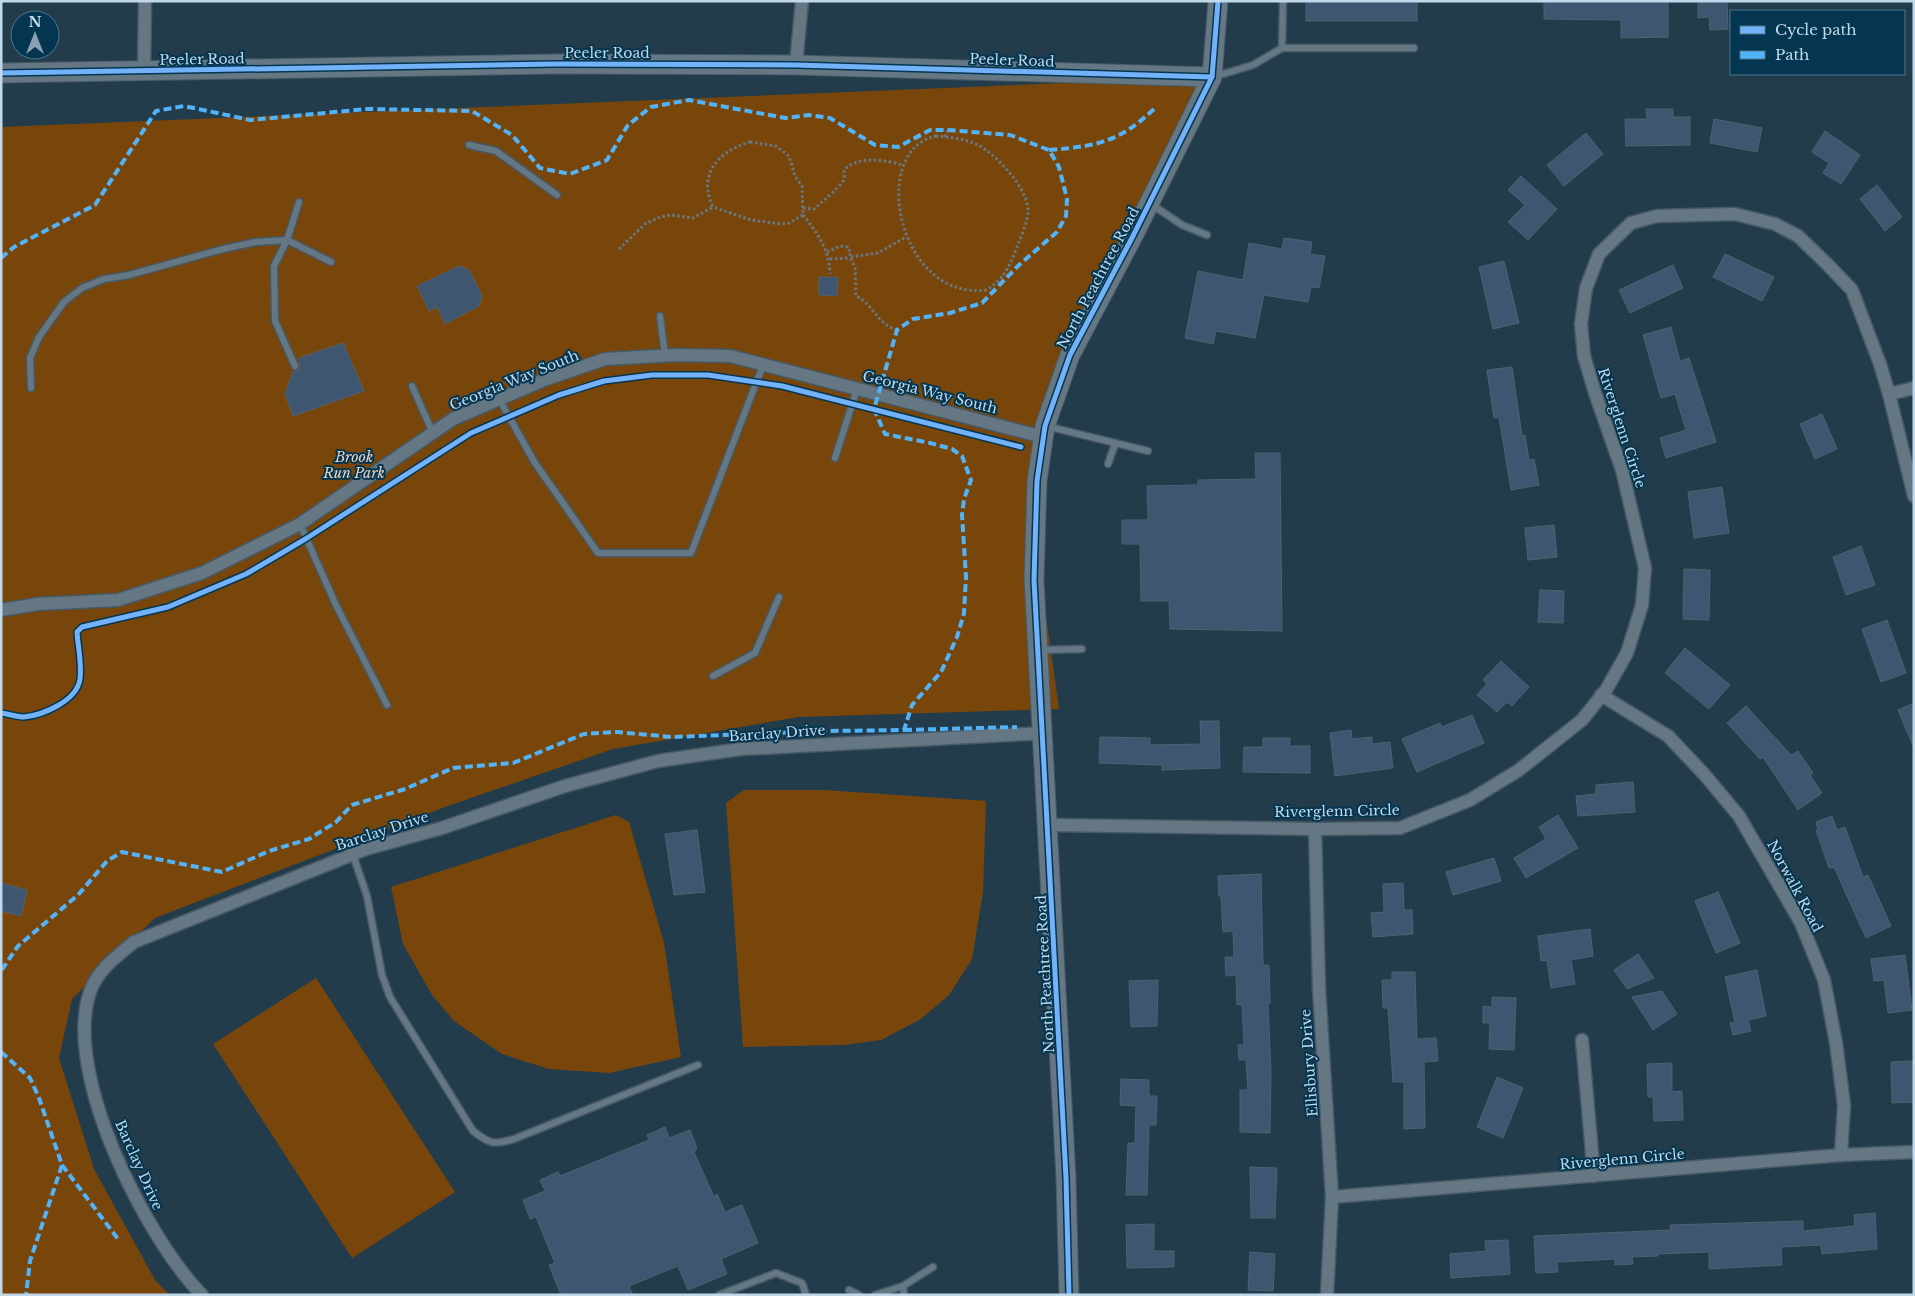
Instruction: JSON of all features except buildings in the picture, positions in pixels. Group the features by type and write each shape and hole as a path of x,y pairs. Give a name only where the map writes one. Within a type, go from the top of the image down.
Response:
{"street":[{"path":"144,71 145,1"},
{"path":"796,65 802,1"},
{"name":"North Peachtree Road","path":"1069,1295 1066,1178 1049,824 1034,580 1037,481 1044,432 1070,354 1150,203 1212,77 1218,1"},
{"name":"Peeler Road","path":"1,73 555,64 796,65 1212,77"},
{"name":"Riverglenn Circle","path":"1049,824 1315,829 1400,828 1470,800 1519,770 1575,726 1606,690 1627,653 1642,605 1645,568 1622,470 1584,356 1581,324 1586,288 1599,254 1631,223 1657,216 1735,214 1776,224 1798,236 1852,290 1890,394 1914,496"},
{"name":"Georgia Way South","path":"1,610 38,604 118,600 202,573 300,524 453,419 544,380 605,359 665,355 730,356 857,389 1044,432"},
{"path":"1890,394 1914,388"},
{"name":"Norwalk Road","path":"1601,695 1668,736 1704,774 1739,816 1800,923 1824,980 1836,1043 1844,1105 1841,1155"},
{"name":"Barclay Drive","path":"202,1295 185,1278 150,1227 104,1129 88,1065 84,1021 90,992 104,967 134,942 366,849 442,828 565,786 658,761 741,749 1044,733"},
{"name":"Ellisbury Drive","path":"1315,829 1319,988 1332,1197 1327,1295"},
{"path":"1582,1040 1594,1176"},
{"name":"Riverglenn Circle","path":"1332,1197 1841,1155 1914,1152"}],"lane":[{"path":"1282,48 1283,1"},
{"path":"1212,77 1253,65 1282,48 1414,48"},
{"path":"469,145 496,151 557,194"},
{"path":"295,366 275,321 274,266 287,240 298,202"},
{"path":"1150,203 1182,225 1207,235"},
{"path":"31,388 30,358 38,337 64,302 82,288 104,279 129,276 223,249 256,242 287,240 331,262"},
{"path":"660,316 665,355"},
{"path":"499,400 534,463 598,553 691,553 763,364"},
{"path":"412,386 432,433"},
{"path":"835,458 857,389"},
{"path":"1044,432 1115,444 1148,452"},
{"path":"1108,464 1115,444"},
{"path":"300,524 342,619 387,705"},
{"path":"713,676 755,653 779,597"},
{"path":"1039,650 1082,648"},
{"path":"353,855 367,896 382,975 390,997 473,1131 488,1143 500,1143 514,1139 698,1065"},
{"path":"875,1295 903,1286 933,1267"},
{"path":"719,1295 776,1273 802,1283 806,1295"},
{"path":"903,1286 904,1295"},
{"path":"849,1290 859,1295"}],"path":[{"path":"945,137 948,130"},
{"path":"945,137 968,142 986,150 1011,174 1025,196 1028,209 1027,218 1001,282 986,290 978,291 952,286 919,260 906,237 901,218 899,199 903,165 920,142 926,138 945,137"},
{"path":"713,207 707,193 710,171 729,150 750,142 776,146 789,156 794,176 802,186 803,215 816,231 827,252 830,259 830,274"},
{"path":"803,208 814,209 822,202 842,183 844,170 854,162 871,161 903,165"},
{"path":"619,249 645,224 660,217 671,215 693,218 713,207 751,220 781,224 789,223 803,215"},
{"path":"830,259 878,253 906,237"},
{"path":"827,252 836,247 845,246 850,250 850,256 855,268 856,296 862,299 887,327 897,330"}],"green space":[{"name":"Brook Run Park","path":"1212,77 1104,287 1043,437 1031,507 1059,709 799,717 613,749 445,807 155,918 72,999 59,1058 94,1169 155,1280 170,1295 1,1295 1,127"},
{"path":"744,790 824,790 986,801 983,892 972,959 949,995 921,1019 881,1040 843,1045 743,1047 726,803"},
{"path":"616,815 629,822 664,943 681,1057 609,1073 549,1069 502,1054 454,1021 432,995 403,944 391,887"},
{"path":"316,978 455,1192 352,1258 213,1044"}],"marked path":[{"path":"1,258 14,247 95,205 156,111 184,106 250,120 367,109 472,111 512,135 540,168 570,174 607,160 628,125 651,107 689,100 785,118 809,115 830,118 875,145 898,147 930,130 1010,135 1049,150 1059,167 1067,199 1066,216 1057,232 1019,265 982,303 950,313 913,319 897,330 874,409 885,434 952,449 962,456 971,480 964,499 962,515 966,577 964,613 957,637 941,672 912,705 904,730 672,737 617,732 584,734 513,763 453,768 405,789 352,805 336,822 309,839 269,851 222,872 122,852 107,861 78,895 18,946 1,971"},
{"path":"1049,150 1081,147 1107,140 1131,128 1156,107"},
{"path":"904,730 1017,727"},
{"path":"1,1052 30,1078 39,1098 62,1165 30,1261 26,1295"},
{"path":"62,1165 118,1239"}],"cycle path":[{"path":"1069,1295 1066,1178 1034,580 1037,481 1045,426 1070,355 1133,236 1212,77 1218,1"},
{"path":"1,73 555,64 796,65 1212,77"},
{"path":"1,713 21,717 32,716 58,706 73,694 78,687 80,679 77,632 82,627 168,607 246,574 307,538 471,433 559,395 604,381 652,375 708,375 782,386 1021,447"}]}
